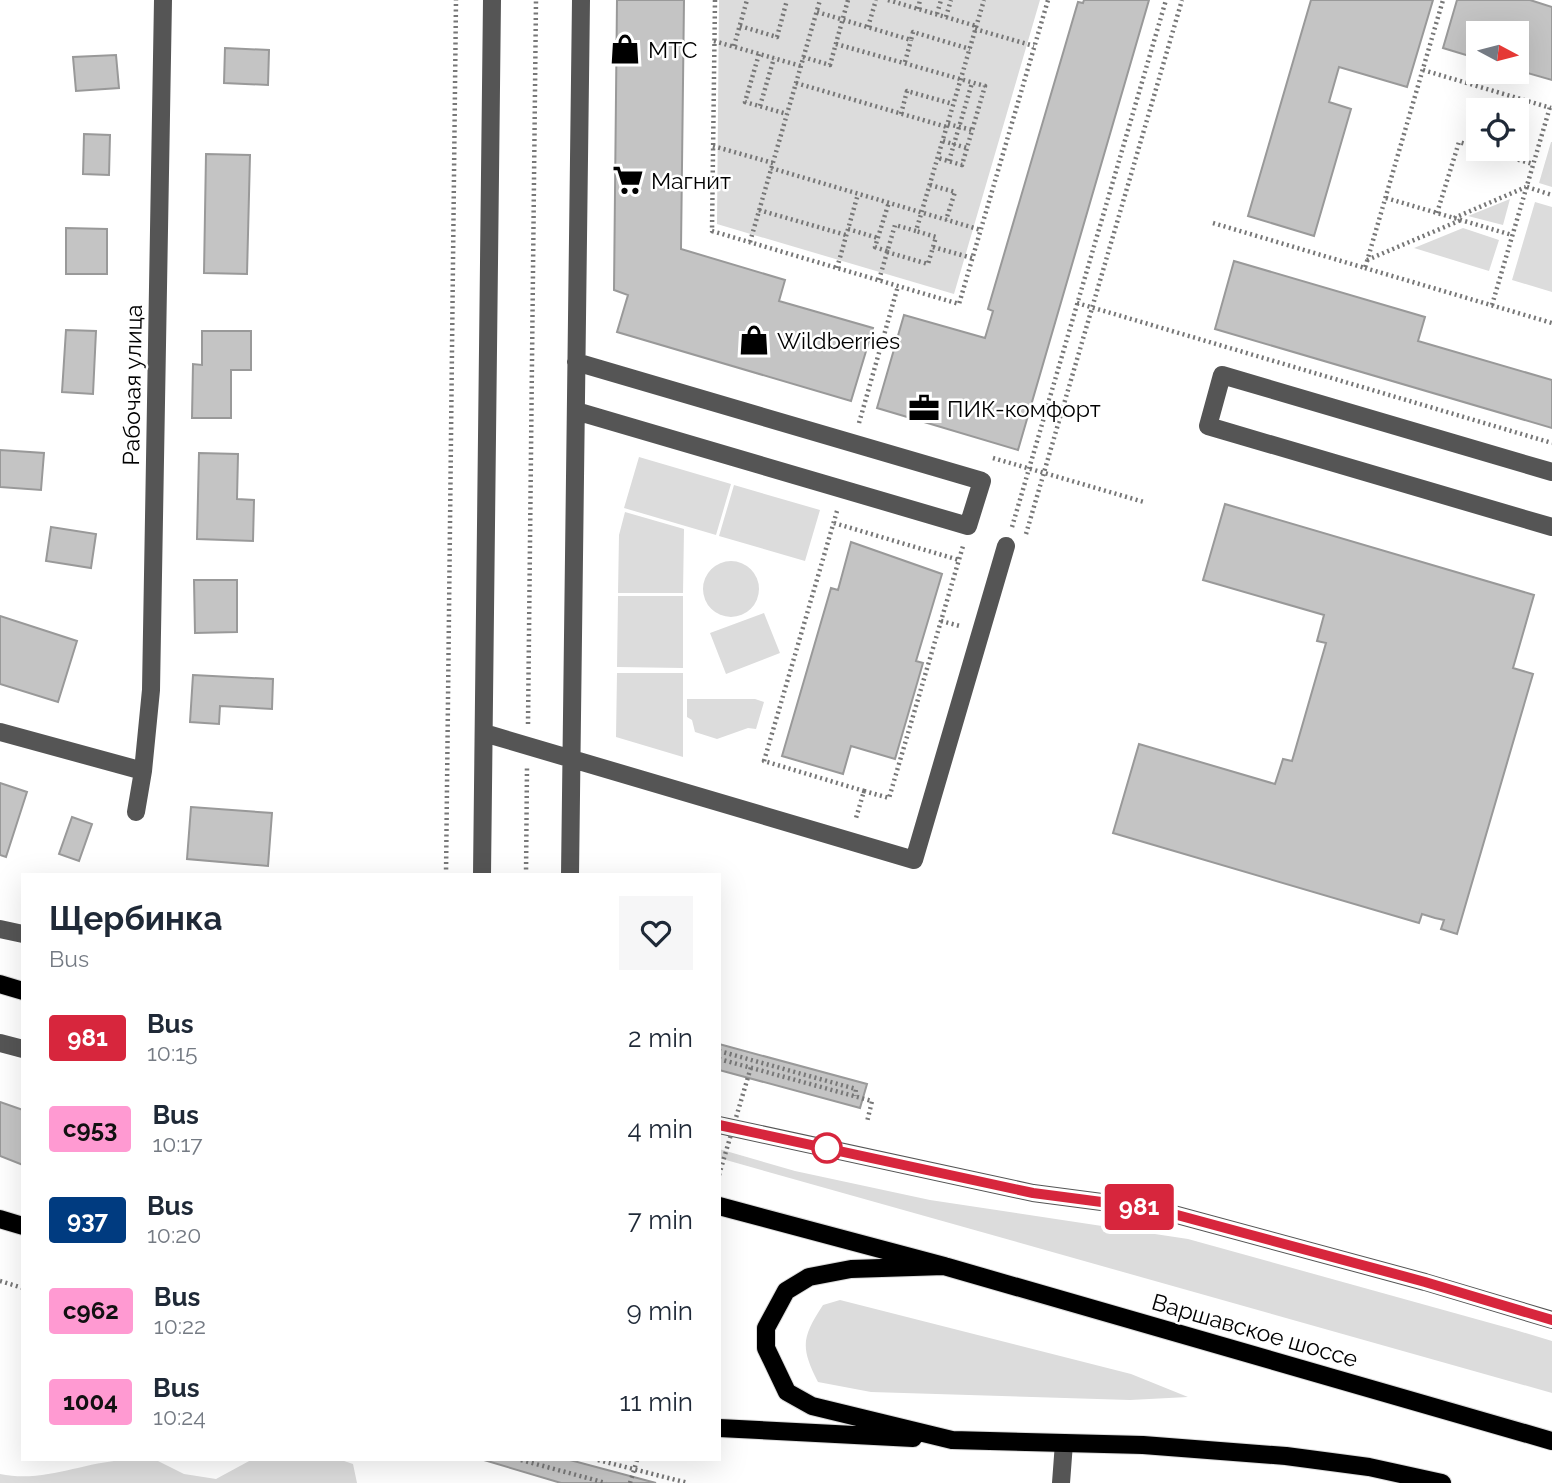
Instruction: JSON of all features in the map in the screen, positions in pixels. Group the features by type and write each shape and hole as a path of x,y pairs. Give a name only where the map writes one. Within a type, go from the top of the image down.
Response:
{"main road":[{"path":"0,984 21,990"},
{"name":"Варшавское шоссе","path":"721,1207 944,1266 1552,1441"},
{"path":"944,1266 851,1269 809,1278 786,1291 774,1308 766,1328 766,1348 787,1392 812,1406 952,1440"},
{"path":"721,1428 952,1440 1143,1445 1286,1456 1369,1467 1441,1483"}],"street":[{"name":"Рабочая улица","path":"136,812 144,771 151,676 163,0"},
{"path":"482,873 492,0"},
{"path":"570,873 581,0"},
{"path":"576,362 982,481 968,527 576,411"},
{"path":"1552,472 1222,375 1208,426 1552,527"},
{"path":"484,733 914,860 1015,545"},
{"path":"0,732 144,771"},
{"path":"0,929 21,934"},
{"path":"0,1043 21,1048"},
{"path":"721,1125 1033,1193 1155,1209 1412,1278 1552,1320"},
{"path":"1061,1483 1064,1443"}],"path":[{"path":"446,873 456,0"},
{"path":"526,873 536,0"},
{"path":"715,0 712,231 959,304 1048,0"},
{"path":"734,46 747,0"},
{"path":"740,26 777,37 787,0"},
{"path":"750,242 820,0"},
{"path":"803,57 830,65 848,0"},
{"path":"868,27 876,0"},
{"path":"888,0 1034,46"},
{"path":"918,9 920,0"},
{"path":"937,14 941,0"},
{"path":"946,17 951,0"},
{"path":"916,231 984,0"},
{"path":"1015,545 1077,303 1166,0"},
{"path":"1015,545 1092,308 1182,0"},
{"path":"1365,268 1443,0"},
{"path":"817,12 911,40"},
{"path":"904,62 913,32 970,49"},
{"path":"715,41 801,66"},
{"path":"836,44 985,86 962,165 938,158"},
{"path":"759,54 745,102 787,114"},
{"path":"760,106 774,58"},
{"path":"1423,70 1551,108 1492,305"},
{"path":"796,83 901,114 972,131"},
{"path":"949,161 972,83"},
{"path":"901,114 907,91 953,104"},
{"path":"943,141 967,148"},
{"path":"1437,213 1459,142 1466,144"},
{"path":"713,146 858,194 981,230"},
{"path":"1523,161 1533,164"},
{"path":"930,185 955,192 946,220"},
{"path":"1454,218 1527,187 1552,195"},
{"path":"837,268 858,194"},
{"path":"1385,198 1512,235"},
{"path":"883,222 936,237 928,264 875,247 889,202"},
{"path":"759,209 878,238"},
{"path":"1367,260 1462,220"},
{"path":"1213,223 1552,323"},
{"path":"879,280 895,225"},
{"path":"933,247 972,258"},
{"path":"852,444 898,286"},
{"path":"1077,303 1552,443"},
{"path":"844,490 764,761 889,798 966,535"},
{"path":"834,523 959,559"},
{"path":"850,841 864,791"},
{"path":"721,1052 856,1089 855,1096"},
{"path":"721,1060 872,1101 867,1122"},
{"path":"721,1168 751,1067"},
{"path":"0,1281 21,1287"},
{"path":"525,1461 606,1483"},
{"path":"602,1461 688,1483"},
{"path":"630,1483 637,1461"}],"shaded area":[{"path":"719,0 1040,0 954,294 717,224"},
{"path":"1552,142 1552,187 1539,183"},
{"path":"1510,199 1503,225 1468,216"},
{"path":"1535,202 1552,207 1552,292 1512,280"},
{"path":"1463,228 1499,240 1489,271 1414,248"},
{"path":"639,457 731,484 716,535 624,508"},
{"path":"734,485 820,510 805,561 719,536"},
{"path":"625,512 684,529 683,593 618,593 619,535"},
{"path":"725,561 737,561 747,565 755,573 759,589 755,605 747,613 737,617 725,617 715,613 707,605 703,595 703,583 707,573 715,565"},
{"path":"618,596 683,596 683,668 617,667"},
{"path":"764,613 780,653 726,674 710,633"},
{"path":"617,673 683,673 683,757 616,737"},
{"path":"687,699 755,699 764,702 756,729 748,728 717,739 695,732 692,720 687,717"},
{"path":"721,1150 795,1171 930,1200 1188,1239 1512,1329 1552,1341 1552,1393 721,1159"},
{"path":"840,1300 1131,1374 1188,1397 1130,1400 871,1392 818,1382 808,1360 807,1334 823,1305"},
{"path":"158,1461 184,1474 216,1479 249,1461 344,1461 353,1464 357,1483 0,1483 0,1474 32,1476 108,1462"}],"building":[{"path":"617,0 684,0 681,249 785,280 779,301 873,328 851,401 617,332 628,295 614,290"},
{"path":"1084,0 1149,0 1018,450 877,408 904,315 985,338 993,311 988,309 1078,2 1083,3"},
{"path":"1311,0 1433,0 1407,87 1339,67 1329,102 1351,109 1314,236 1248,216"},
{"path":"1457,0 1530,0 1552,7 1552,80 1530,74 1530,21 1466,21 1466,55 1443,48"},
{"path":"225,48 269,50 268,85 224,83"},
{"path":"116,55 119,88 76,91 73,57"},
{"path":"84,134 110,135 109,175 83,174"},
{"path":"206,154 250,155 247,274 204,273"},
{"path":"66,228 107,229 107,274 66,274"},
{"path":"1234,261 1425,317 1418,341 1552,380 1552,428 1215,329"},
{"path":"66,330 96,331 93,394 62,392"},
{"path":"202,331 251,331 251,370 231,370 231,418 192,418 193,364 202,365"},
{"path":"0,450 44,453 41,490 0,487"},
{"path":"199,453 238,454 237,499 254,500 253,541 197,539"},
{"path":"1225,504 1534,595 1513,668 1533,674 1457,934 1441,929 1444,920 1422,914 1419,923 1113,833 1139,744 1275,784 1283,759 1292,761 1326,643 1317,641 1324,615 1203,580"},
{"path":"51,527 96,534 91,568 46,561"},
{"path":"851,542 942,574 916,661 923,663 895,759 851,746 843,774 782,756 831,588 838,590"},
{"path":"194,580 237,580 237,632 195,633"},
{"path":"0,616 77,641 58,702 0,684"},
{"path":"193,675 273,679 272,709 220,706 219,724 190,722"},
{"path":"0,783 27,792 6,857 0,855"},
{"path":"191,807 272,813 268,866 187,859"},
{"path":"72,817 92,824 79,861 59,854"},
{"path":"721,1045 867,1084 860,1108 721,1071"},
{"path":"0,1102 21,1109 21,1164 0,1156"},
{"path":"487,1461 574,1461 656,1483 561,1483"}],"bus line":[{"name":"981","path":"721,1125 1033,1193 1155,1209 1257,1235 1552,1320"}],"place":[{"name":"МТС","path":"625,49"},
{"name":"Магнит","path":"628,180"},
{"name":"Wildberries","path":"754,340"},
{"name":"ПИК-комфорт","path":"924,408"}]}
